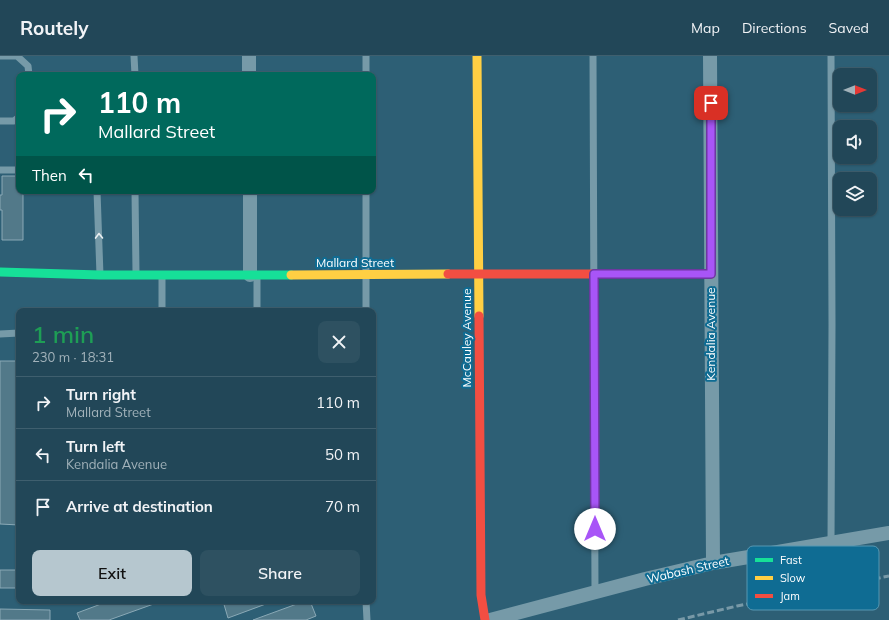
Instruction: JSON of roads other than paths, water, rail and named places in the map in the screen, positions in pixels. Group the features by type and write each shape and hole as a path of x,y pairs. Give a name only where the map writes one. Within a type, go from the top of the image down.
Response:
{"street":[{"path":"249,56 249,72"},
{"name":"McCauley Avenue","path":"477,56 481,595 485,620"},
{"name":"Kendalia Avenue","path":"710,56 713,563"},
{"path":"250,194 254,275"},
{"name":"Mallard Street","path":"0,272 100,275 711,274"},
{"name":"Wabash Street","path":"813,546 889,533"},
{"name":"Wabash Street","path":"490,620 713,563 747,557"}],"lane":[{"path":"1,56 17,56 28,66 29,72"},
{"path":"134,56 135,72"},
{"path":"366,56 366,72"},
{"path":"593,56 595,592"},
{"path":"831,56 831,543"},
{"path":"0,121 14,121 16,119"},
{"path":"0,170 16,170"},
{"path":"97,194 100,275"},
{"path":"135,194 136,275"},
{"path":"366,194 366,308"},
{"path":"162,275 162,308"},
{"path":"254,275 257,308"},
{"path":"0,334 16,333"},
{"path":"366,604 367,620"}],"railway":[{"path":"879,578 889,576"},
{"path":"678,620 747,604"}]}
